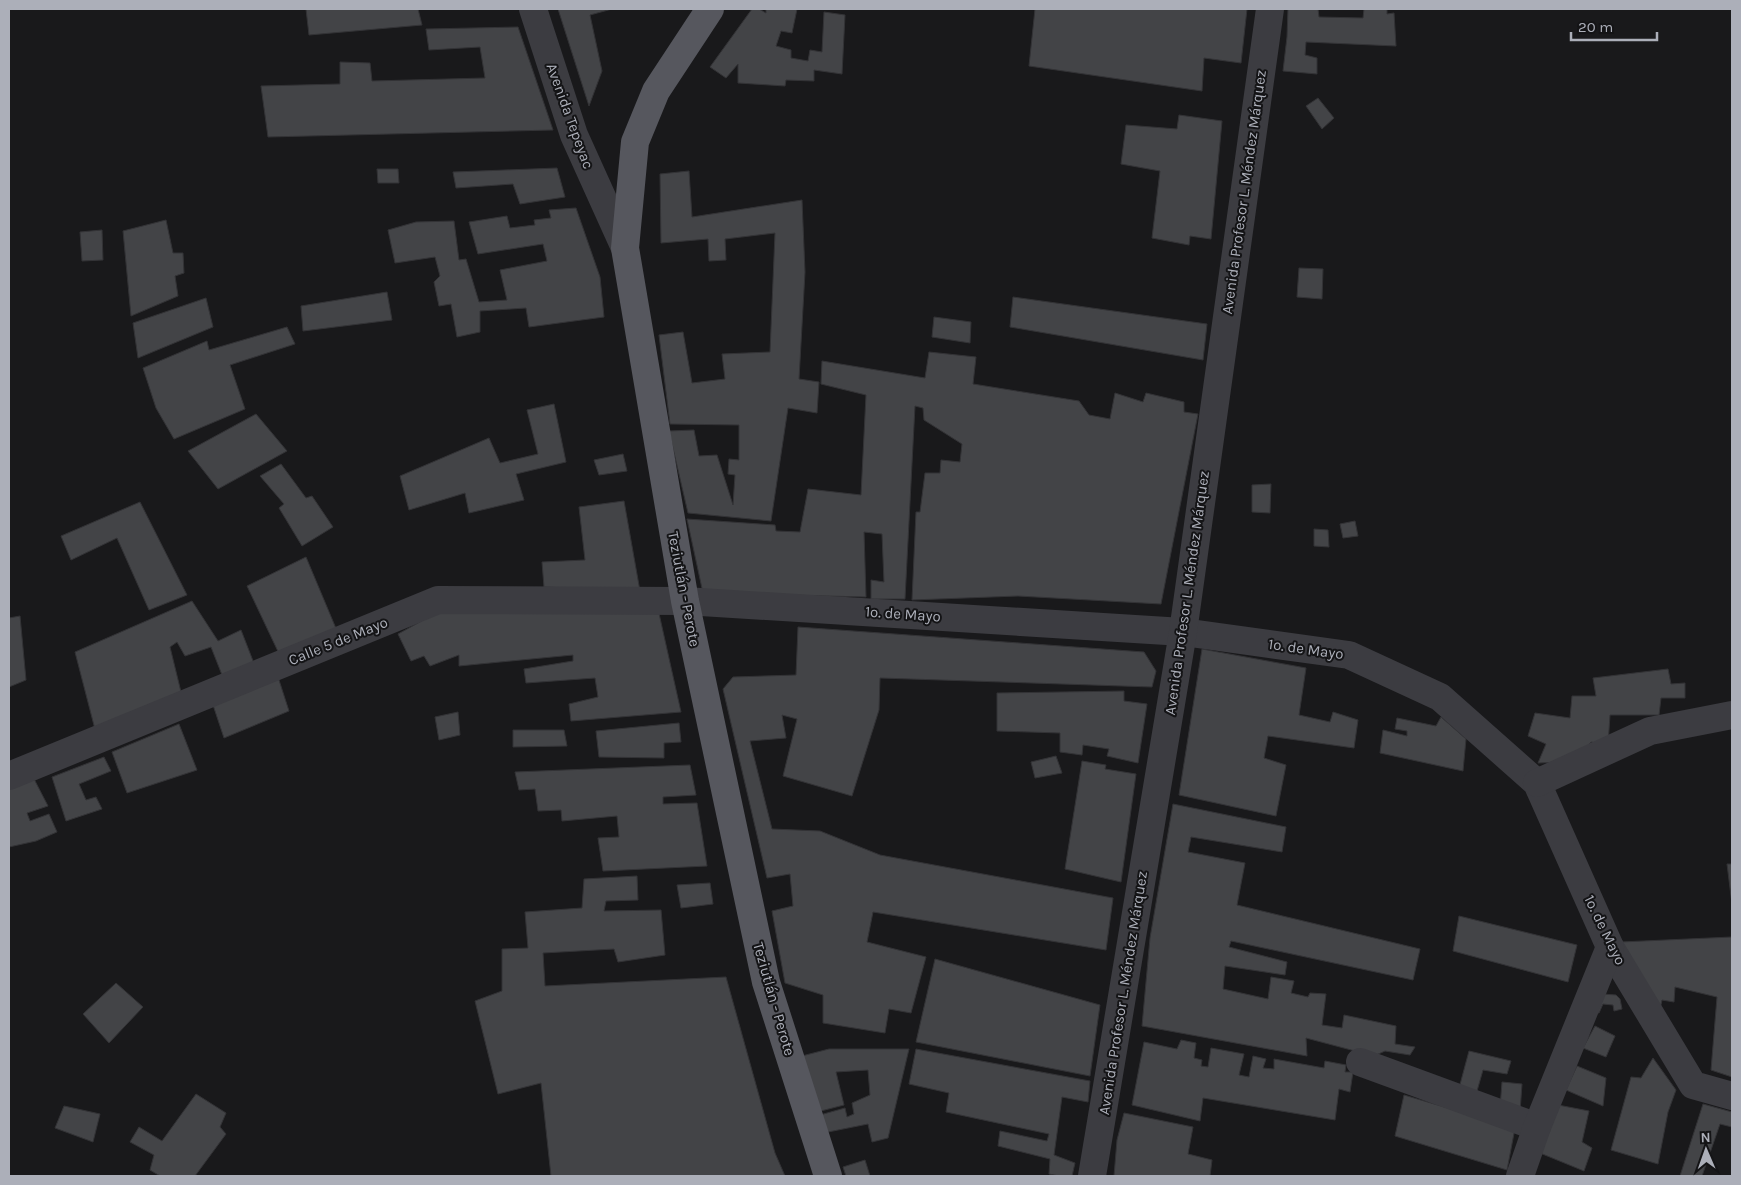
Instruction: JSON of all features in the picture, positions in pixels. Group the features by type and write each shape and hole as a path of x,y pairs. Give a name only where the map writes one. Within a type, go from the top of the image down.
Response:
{"main road":[{"name":"Teziutlán - Perote","path":"710,9 656,91 635,142 625,248 685,601 766,982 828,1176"}],"street":[{"name":"Avenida Tepeyac","path":"533,9 574,135 625,248"},
{"name":"Avenida Profesor L. Méndez Márquez","path":"1092,1176 1183,632 1270,9"},
{"name":"Calle 5 de Mayo","path":"9,776 438,600 685,601"},
{"name":"1o. de Mayo","path":"685,601 1183,632 1349,655 1440,697 1537,782 1610,947 1693,1085 1732,1096"},
{"path":"1537,782 1650,731 1732,715"},
{"path":"1520,1176 1537,1127 1610,947"},
{"path":"1360,1062 1537,1127"}],"building":[{"path":"306,9 418,9 422,25 309,35"},
{"path":"558,9 612,9 590,15 602,71 589,106"},
{"path":"752,9 759,9 766,13 766,9 797,9 792,33 781,31 776,46 791,50 791,58 808,61 810,50 822,52 824,12 845,15 842,74 814,70 814,81 786,80 785,86 738,83 738,64 726,78 710,67"},
{"path":"1035,9 1247,9 1241,63 1204,58 1202,91 1029,66"},
{"path":"1288,9 1318,9 1319,17 1363,18 1364,9 1387,9 1387,14 1394,13 1396,46 1306,42 1305,55 1317,58 1317,74 1283,71"},
{"path":"518,27 553,130 268,137 261,86 340,84 340,62 370,63 372,81 485,78 480,47 429,50 426,29"},
{"path":"1318,98 1334,118 1322,129 1306,106"},
{"path":"1179,115 1222,121 1211,239 1190,236 1189,245 1152,238 1160,171 1121,164 1126,125 1177,129"},
{"path":"557,168 565,197 520,204 513,184 456,188 453,172"},
{"path":"377,169 398,169 399,183 378,183"},
{"path":"689,171 692,217 802,200 805,272 799,379 819,382 817,413 788,408 771,521 688,513 669,431 694,430 699,456 717,455 733,505 735,475 728,474 729,459 739,460 739,425 670,424 659,335 683,332 692,383 725,379 722,354 770,352 775,233 725,239 726,260 709,261 708,239 661,243 660,174"},
{"path":"576,208 600,277 604,317 529,327 526,308 480,311 480,332 457,337 451,304 439,306 434,282 440,276 435,257 395,263 388,230 416,222 454,221 459,260 466,259 479,302 507,300 500,270 547,261 543,244 478,254 469,222 507,216 510,228 535,225 534,220 551,218 549,210"},
{"path":"166,220 173,253 183,253 184,273 175,276 178,296 131,316 123,231"},
{"path":"102,230 103,260 82,261 80,232"},
{"path":"1299,268 1323,269 1322,299 1297,297"},
{"path":"387,292 392,320 303,331 301,306"},
{"path":"1013,297 1207,324 1203,360 1010,327"},
{"path":"206,298 213,327 138,358 133,323"},
{"path":"934,317 971,322 970,343 932,337"},
{"path":"287,327 295,344 230,365 245,409 174,439 156,408 143,368 207,341 209,350"},
{"path":"929,352 976,357 973,384 1079,401 1089,415 1110,419 1115,393 1143,402 1146,393 1184,402 1184,412 1198,414 1161,604 1018,596 912,600 916,512 920,512 925,473 940,473 941,460 960,462 962,444 924,420 923,408 915,406 905,599 871,599 871,580 884,582 882,534 864,532 866,597 703,593 687,519 775,525 776,531 800,532 808,489 861,495 866,395 821,384 822,361 925,378"},
{"path":"554,404 566,462 516,474 524,500 469,513 465,493 409,510 400,476 489,438 500,463 538,454 527,410"},
{"path":"256,414 287,451 218,489 188,451"},
{"path":"623,454 627,471 599,475 594,460"},
{"path":"281,464 306,498 312,496 333,527 302,546 279,508 284,504 260,476"},
{"path":"1271,484 1270,513 1252,512 1252,485"},
{"path":"624,501 640,591 544,587 542,562 585,560 579,507"},
{"path":"140,502 187,595 149,610 117,538 71,560 61,536"},
{"path":"1355,521 1358,536 1343,538 1340,524"},
{"path":"1314,529 1328,530 1329,547 1314,546"},
{"path":"306,557 340,638 282,660 247,586"},
{"path":"192,601 218,641 241,630 255,666 224,680 211,647 185,656 177,642 170,647 181,692 97,737 75,652"},
{"path":"447,607 658,609 681,712 571,721 569,704 598,697 595,678 526,683 524,669 573,661 573,655 459,666 459,655 430,666 424,656 411,661 398,634"},
{"path":"20,616 26,680 9,687 9,618"},
{"path":"798,627 1144,652 1156,671 1152,687 880,678 879,710 852,796 783,776 797,719 782,715 786,738 750,741 772,829 820,831 880,855 1113,898 1106,950 873,912 867,942 926,957 911,1013 889,1009 885,1033 823,1023 823,995 785,983 772,911 793,906 790,874 767,878 723,689 733,677 796,675"},
{"path":"1202,649 1306,668 1299,715 1330,722 1333,712 1358,720 1354,748 1268,736 1264,758 1286,765 1276,816 1179,795"},
{"path":"1668,669 1671,684 1685,683 1685,698 1661,698 1659,715 1610,715 1608,745 1591,742 1584,750 1561,762 1538,763 1546,744 1528,736 1535,713 1570,718 1572,696 1596,696 1593,678"},
{"path":"278,677 289,711 224,738 212,702"},
{"path":"1124,691 1124,701 1147,704 1138,763 1107,756 1109,749 1083,745 1082,755 1060,752 1060,733 997,731 997,693"},
{"path":"458,712 460,735 439,740 435,717"},
{"path":"1441,717 1466,739 1463,771 1380,753 1383,730 1407,736 1407,731 1395,729 1397,718 1436,726"},
{"path":"679,723 681,742 664,743 664,758 599,757 596,731"},
{"path":"179,724 197,770 127,793 112,752"},
{"path":"513,730 564,730 567,746 513,747"},
{"path":"1056,756 1062,773 1035,778 1031,762"},
{"path":"104,757 111,771 79,784 86,800 96,797 102,809 66,821 52,777"},
{"path":"1082,761 1106,765 1105,769 1136,774 1121,882 1065,869"},
{"path":"690,765 696,795 663,797 663,804 697,803 707,866 603,871 598,838 619,837 617,816 562,821 561,810 538,811 535,789 519,790 515,772"},
{"path":"33,777 48,806 27,813 30,821 49,814 57,832 36,841 9,847 9,785"},
{"path":"1173,804 1286,827 1282,852 1191,837 1188,852 1245,863 1237,905 1420,949 1413,980 1231,941 1229,947 1287,962 1285,975 1225,966 1223,989 1268,999 1271,977 1294,981 1291,993 1308,997 1310,993 1326,994 1322,1025 1342,1028 1344,1015 1396,1026 1395,1044 1415,1047 1410,1055 1385,1051 1374,1056 1306,1038 1307,1056 1142,1026 1150,938"},
{"path":"1727,864 1732,864 1732,904"},
{"path":"637,876 638,900 606,901 604,911 661,910 665,955 618,962 614,949 543,953 545,986 726,977 775,1153 785,1176 551,1176 541,1083 498,1094 475,1001 502,991 502,949 528,948 525,912 582,908 584,879"},
{"path":"710,883 713,904 681,908 677,885"},
{"path":"1459,916 1577,945 1568,982 1453,951"},
{"path":"1732,937 1732,1077 1711,1070 1717,997 1675,987 1674,1002 1662,1000 1659,1014 1621,942"},
{"path":"935,959 1100,1005 1090,1076 916,1042"},
{"path":"116,983 143,1007 109,1043 83,1014"},
{"path":"1602,994 1616,995 1620,999 1622,1009 1614,1011 1613,1005 1603,1004 1599,1013 1591,1011"},
{"path":"1595,1026 1615,1036 1606,1057 1583,1048"},
{"path":"1181,1040 1196,1043 1194,1058 1202,1060 1201,1066 1208,1067 1211,1048 1244,1054 1239,1075 1249,1077 1253,1056 1266,1059 1263,1068 1274,1069 1274,1059 1324,1068 1325,1061 1346,1065 1345,1072 1353,1072 1350,1092 1339,1089 1335,1120 1203,1098 1200,1121 1132,1105 1144,1042 1177,1049"},
{"path":"829,1049 909,1049 888,1138 872,1142 868,1124 828,1132 820,1115 845,1108 847,1117 854,1114 852,1103 870,1095 868,1070 836,1072 844,1105 813,1113 798,1057"},
{"path":"916,1049 1090,1081 1088,1102 1062,1097 1054,1155 1075,1163 1072,1176 1049,1174 1050,1159 998,1146 1000,1131 1047,1141 1049,1134 946,1112 949,1093 909,1084"},
{"path":"1469,1051 1511,1061 1507,1074 1483,1070 1475,1098 1458,1092"},
{"path":"1653,1058 1676,1090 1668,1112 1658,1164 1611,1150 1631,1077 1641,1078"},
{"path":"1577,1066 1606,1078 1603,1106 1566,1090"},
{"path":"1502,1082 1522,1084 1520,1112 1500,1108"},
{"path":"196,1094 226,1113 220,1127 226,1134 195,1176 160,1176 150,1170 154,1155 130,1142 139,1127 162,1141"},
{"path":"1404,1095 1515,1128 1507,1170 1395,1136"},
{"path":"1703,1104 1732,1112 1732,1127 1720,1124 1702,1176 1680,1176"},
{"path":"1558,1105 1589,1111 1582,1142 1592,1148 1584,1171 1540,1153"},
{"path":"64,1106 100,1114 93,1142 55,1128"},
{"path":"1124,1113 1193,1127 1188,1154 1212,1160 1210,1176 1114,1176 1117,1140"},
{"path":"865,1160 870,1176 846,1176 843,1167"}]}
